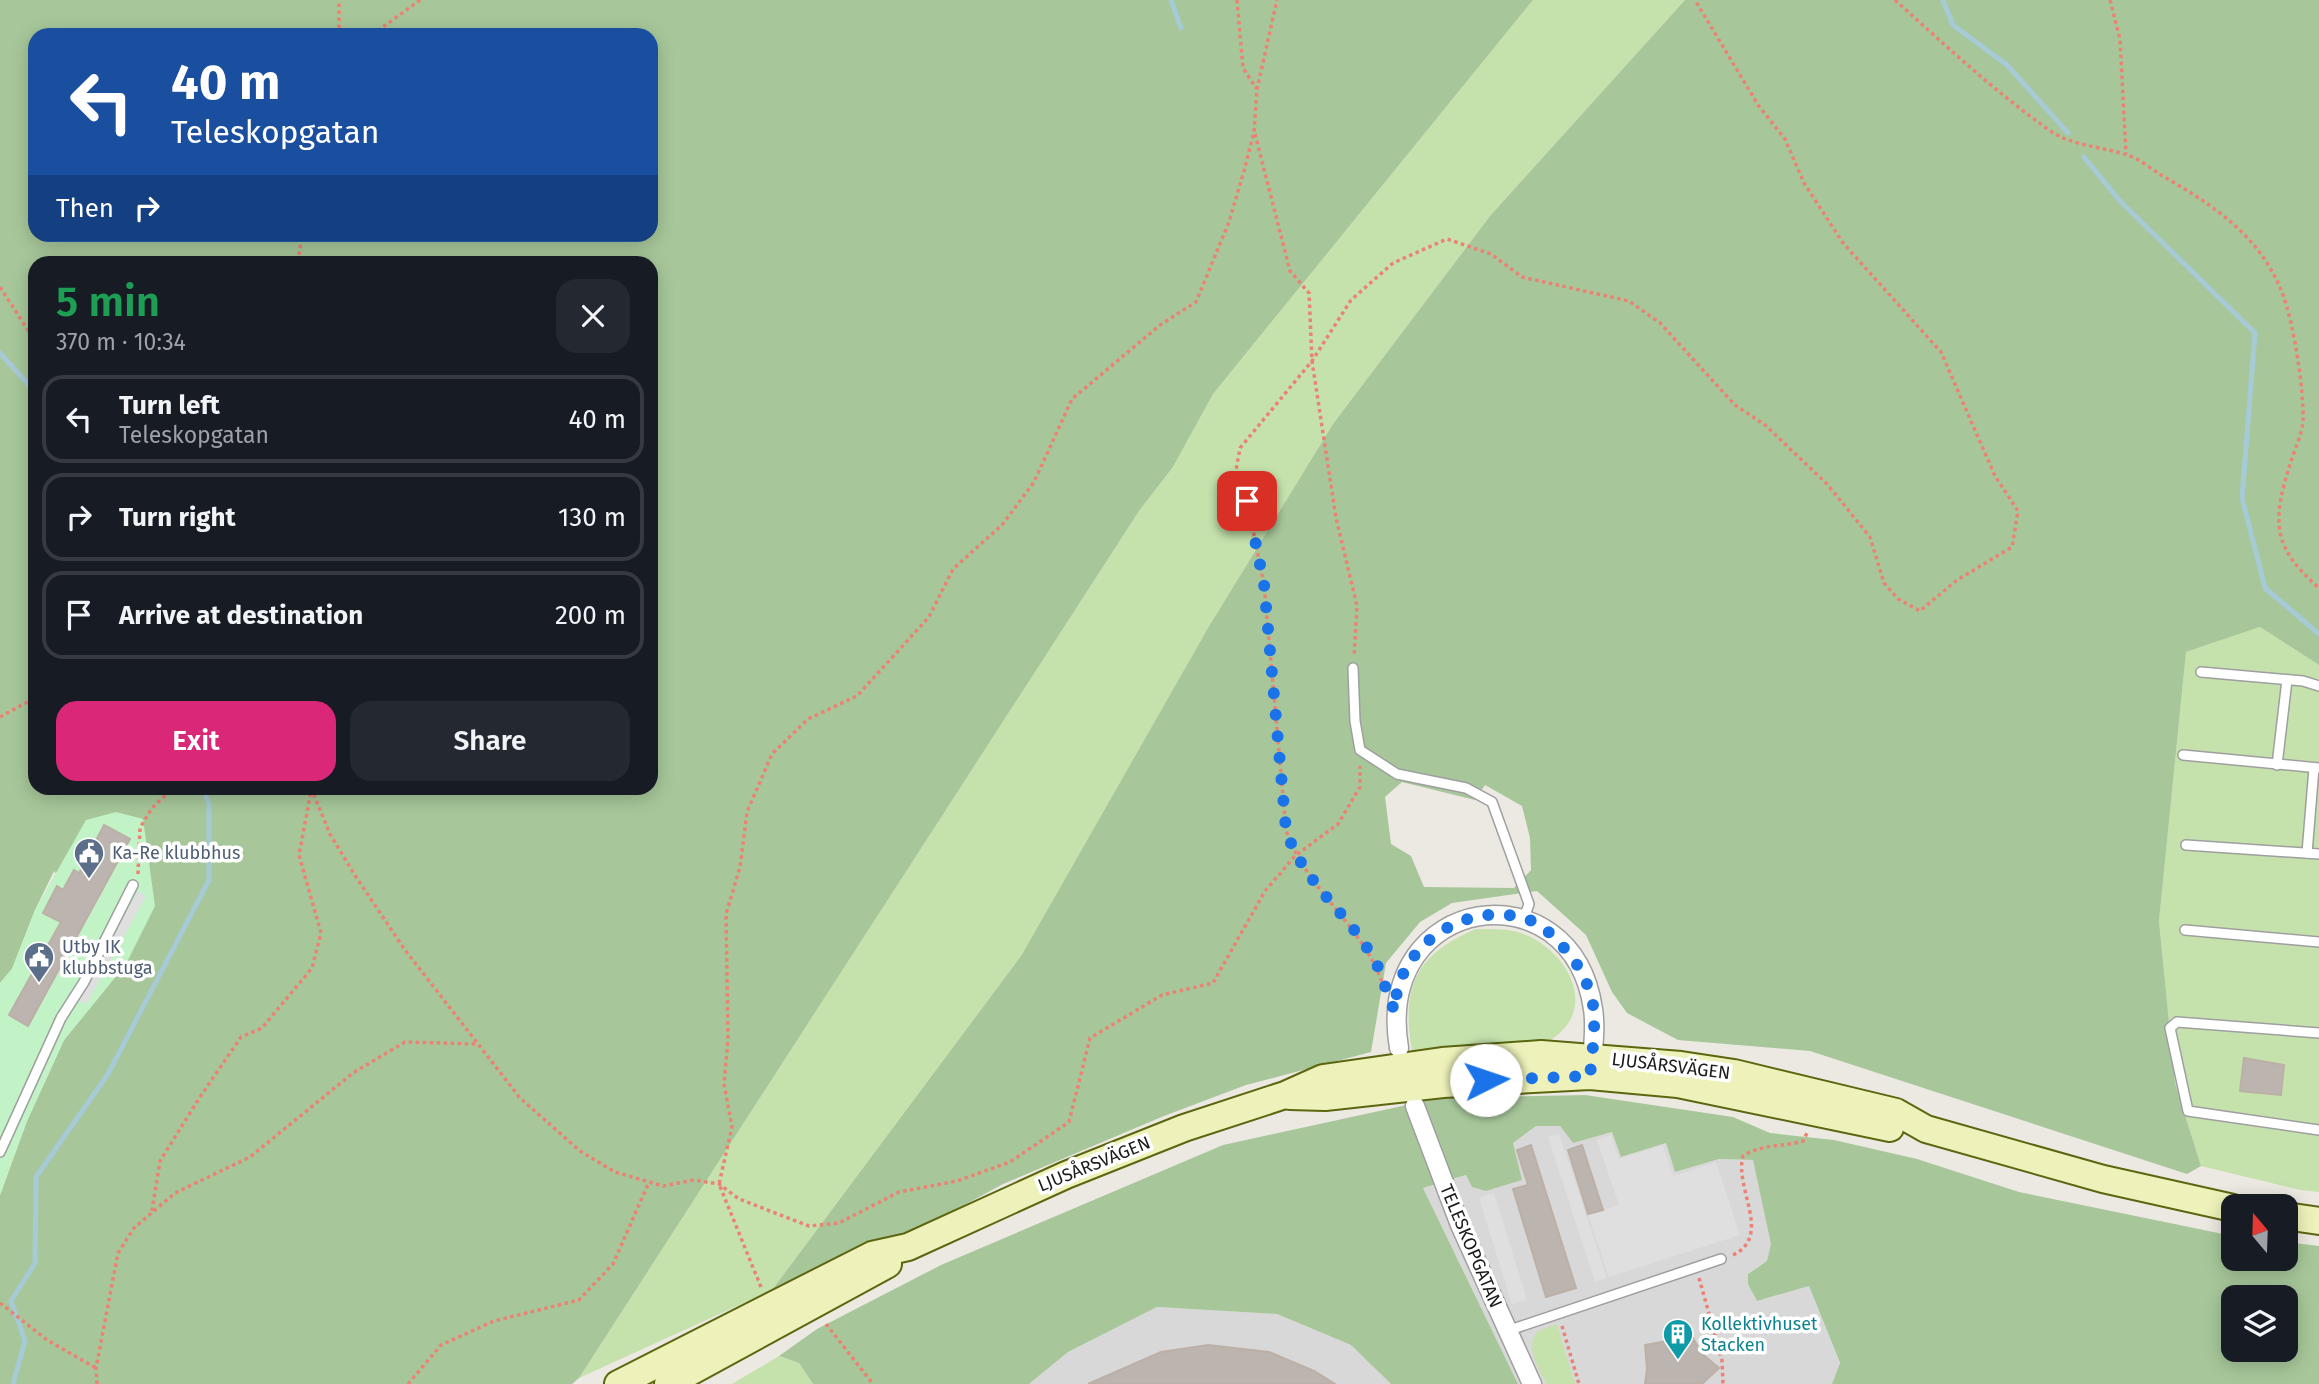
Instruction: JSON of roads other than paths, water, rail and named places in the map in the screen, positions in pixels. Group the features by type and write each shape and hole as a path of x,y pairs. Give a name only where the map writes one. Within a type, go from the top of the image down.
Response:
{"main road":[{"name":"LJUSÅRSVÄGEN","path":"618,1384 872,1255 908,1247 1066,1175 1184,1128 1285,1096 1325,1097 1591,1067 1892,1129 1926,1129 2128,1185 2221,1205"},
{"path":"2298,1218 2319,1221"},
{"name":"LJUSÅRSVÄGEN","path":"668,1384 881,1270 908,1247"}],"street":[{"path":"1399,1048 1395,1011 1399,986 1410,961 1426,942 1446,928 1477,916 1524,918 1555,936 1578,964 1594,1011 1591,1067"},
{"name":"TELESKOPGATAN","path":"1416,1106 1460,1225 1532,1384"}],"lane":[{"path":"1353,667 1355,721 1360,750 1397,774 1466,788 1492,802 1529,904 1524,918"},
{"path":"2201,672 2287,680 2319,686"},
{"path":"2277,765 2287,680"},
{"path":"2183,755 2316,768 2307,853"},
{"path":"2186,845 2319,854"},
{"path":"0,1152 61,1018 84,982 133,885"},
{"path":"2185,930 2319,942"},
{"path":"2319,1032 2177,1022 2170,1028 2188,1111 2319,1130"},
{"path":"1507,1331 1721,1259"}],"waterway":[{"path":"1171,0 1181,28"},
{"path":"1943,0 1953,25 2007,65 2068,133"},
{"path":"2084,157 2120,201 2255,333 2242,498 2265,588 2319,634"},
{"path":"0,353 28,384"},
{"path":"13,1384 25,1341 11,1301 35,1263 36,1177 108,1074 209,880 209,805 205,795"}],"place":[{"name":"Ka-Re klubbhus","path":"89,880"},
{"name":"Utby IK klubbstuga","path":"39,984"},
{"name":"Kollektivhuset Stacken","path":"1678,1361"}]}
